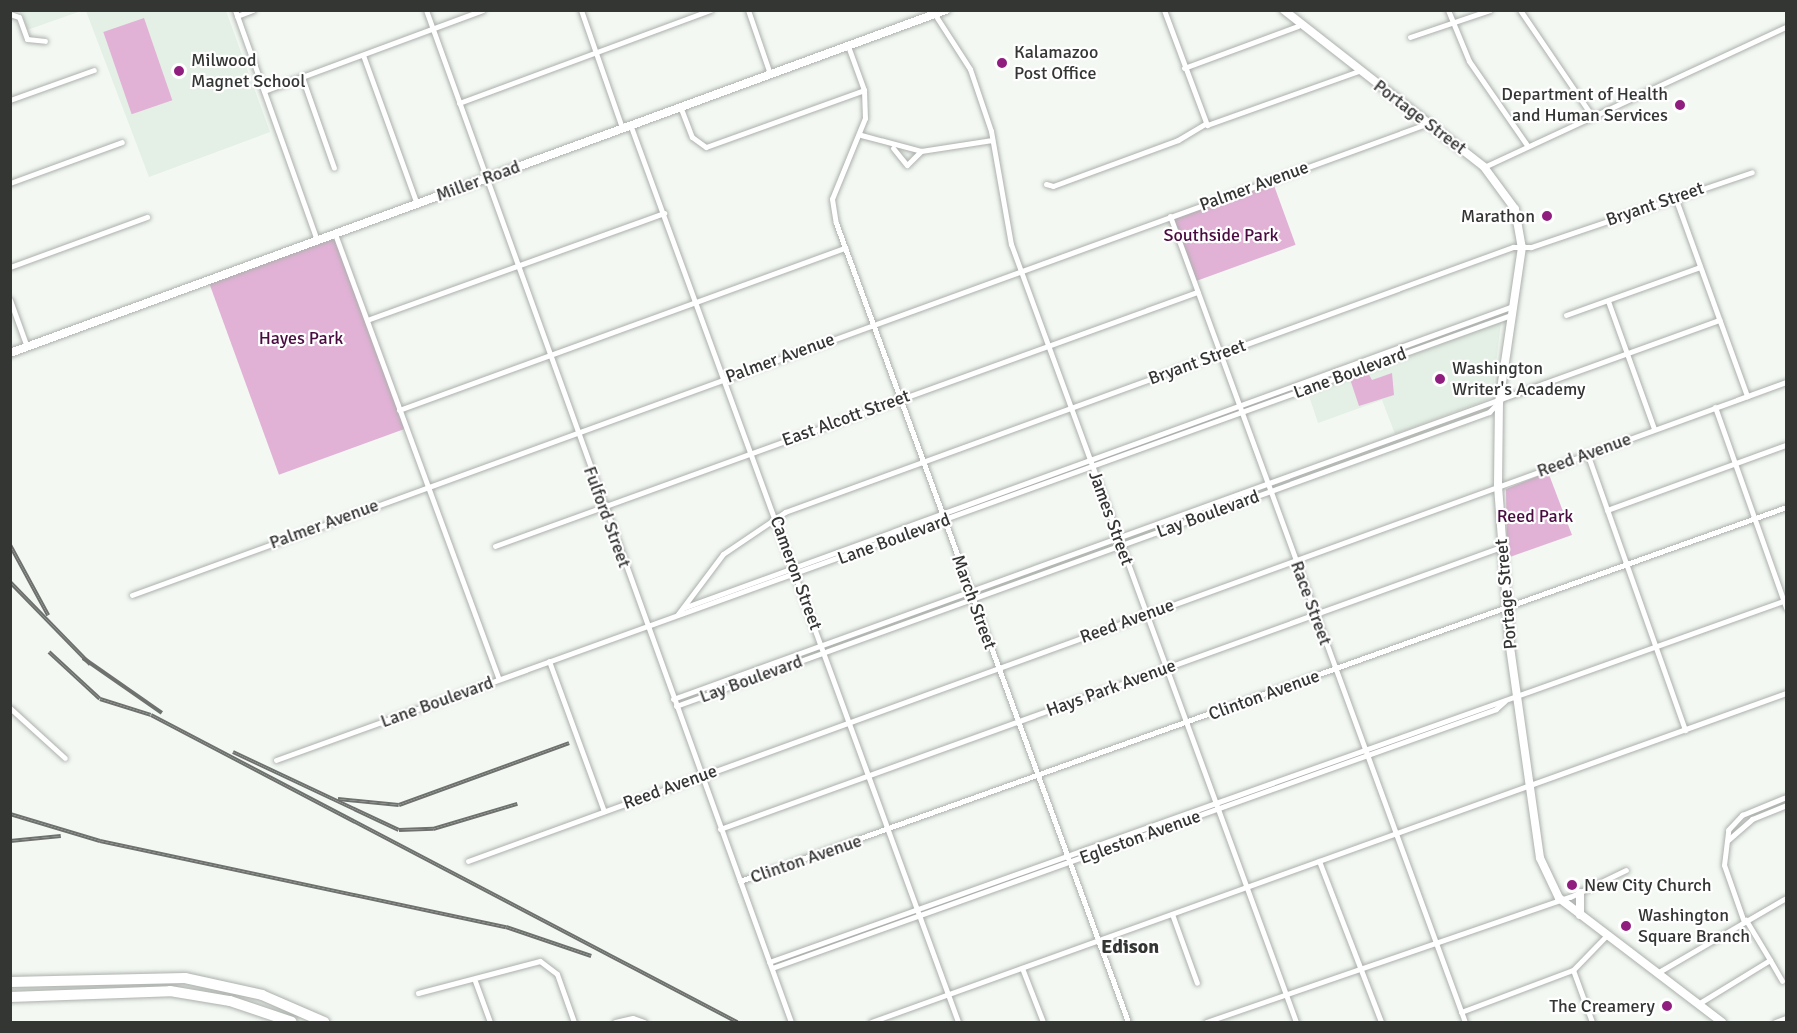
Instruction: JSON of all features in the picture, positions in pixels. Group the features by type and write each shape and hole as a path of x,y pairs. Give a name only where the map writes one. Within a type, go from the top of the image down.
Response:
{"highway":[{"path":"10,982 185,978 262,995 324,1023"},
{"path":"10,997 170,991 230,1001 292,1023"}],"main road":[{"name":"Miller Road","path":"10,353 946,10"},
{"name":"Portage Street","path":"1284,10 1298,26 1484,166 1515,209 1522,247 1499,402 1498,486 1506,609 1540,858 1559,898 1722,1023"},
{"path":"1580,893 1580,915"}],"street":[{"path":"253,10 236,13 317,240"},
{"name":"Fulford Street","path":"426,10 516,267 772,968 790,1023"},
{"path":"264,91 483,10"},
{"path":"580,10 622,128"},
{"path":"459,103 710,10"},
{"path":"748,10 770,74"},
{"path":"1448,10 1469,61 1527,145"},
{"path":"1410,38 1490,10"},
{"path":"1520,10 1592,116"},
{"path":"1166,11 1184,68 1206,125"},
{"name":"James Street","path":"933,13 966,60 992,140 1008,231 1021,270 1296,1023"},
{"path":"10,14 19,17 27,39 45,41"},
{"path":"1184,68 1298,26"},
{"path":"1484,166 1786,27"},
{"name":"March Street","path":"848,46 864,90 861,135 832,199 844,248 1128,1023"},
{"path":"363,55 417,204"},
{"path":"10,100 94,70"},
{"path":"1046,184 1053,186 1178,140 1206,125 1359,71"},
{"path":"302,77 334,168"},
{"path":"680,106 692,137 706,147 864,90"},
{"name":"Palmer Avenue","path":"132,595 1429,123"},
{"name":"Cameron Street","path":"630,124 794,566 958,1023"},
{"path":"861,135 893,148 921,151 992,140"},
{"path":"10,183 122,142"},
{"path":"893,148 907,165 921,151"},
{"name":"Bryant Street","path":"678,614 723,554 775,517 1071,407 1522,247 1752,172"},
{"path":"1675,197 1748,396"},
{"path":"367,320 664,213"},
{"name":"Race Street","path":"1170,216 1394,835 1465,1023"},
{"path":"10,267 147,217"},
{"path":"335,234 499,679"},
{"path":"399,410 844,248"},
{"path":"1566,315 1700,267"},
{"name":"East Alcott Street","path":"495,546 1197,292"},
{"path":"10,300 27,346"},
{"path":"1608,301 1654,429"},
{"name":"Lane Boulevard","path":"683,608 1512,306"},
{"name":"Lane Boulevard","path":"276,760 678,614 796,575 1511,315"},
{"name":"Lay Boulevard","path":"673,699 1415,429 1499,402 1719,320"},
{"path":"1400,347 1402,354"},
{"path":"1321,375 1323,383"},
{"name":"Reed Avenue","path":"468,861 1786,382"},
{"name":"Lay Boulevard","path":"676,706 1489,412 1499,402"},
{"path":"1715,407 1786,608"},
{"path":"1415,429 1418,438"},
{"path":"1163,432 1166,440"},
{"path":"1607,510 1786,445"},
{"path":"1587,453 1685,730"},
{"path":"1340,457 1343,465"},
{"path":"1017,485 1020,493"},
{"name":"Clinton Avenue","path":"740,882 1786,507"},
{"path":"1192,511 1195,518"},
{"path":"865,540 868,549"},
{"name":"Hays Park Avenue","path":"720,829 1501,547"},
{"path":"1043,565 1045,572"},
{"name":"Egleston Avenue","path":"769,962 1438,721 1518,697 1785,600"},
{"path":"896,618 898,626"},
{"path":"549,661 604,811"},
{"path":"746,673 748,680"},
{"path":"871,1023 1786,693"},
{"name":"Egleston Avenue","path":"772,968 1441,729 1505,701"},
{"path":"10,708 64,758"},
{"path":"1438,721 1441,729"},
{"path":"1288,775 1291,783"},
{"path":"1782,981 1745,921 1724,865 1728,830 1742,814 1786,797"},
{"path":"1728,840 1752,819 1786,805"},
{"path":"1140,828 1143,836"},
{"path":"1319,861 1381,1023"},
{"path":"1206,1023 1559,898 1580,893 1626,870"},
{"path":"992,881 994,889"},
{"path":"1658,973 1786,898"},
{"path":"1172,914 1197,983"},
{"path":"843,935 845,942"},
{"path":"1461,1012 1573,970 1607,935"},
{"path":"1698,1004 1770,960"},
{"path":"418,993 475,981 530,962 549,965 574,1023"},
{"path":"1022,968 1042,1023"},
{"path":"1573,970 1592,1023"},
{"path":"475,981 490,1023"},
{"path":"1775,1023 1786,1018"},
{"path":"615,1023 642,1021"}],"shaded area":[{"path":"19,10 81,11 27,30"},
{"name":"Milwood Magnet School","path":"86,11 226,11 270,132 149,177"},
{"path":"1501,322 1492,398 1395,434 1382,400 1318,423 1308,393"}],"green space":[{"path":"144,18 172,100 132,114 103,32"},
{"name":"Southside Park","path":"1272,180 1296,245 1194,282 1171,217"},
{"name":"Hayes Park","path":"335,234 406,429 279,475 208,280"},
{"path":"1368,373 1372,380 1392,373 1394,395 1359,406 1350,379"},
{"name":"Reed Park","path":"1548,472 1572,535 1507,558 1506,489"}],"railway":[{"path":"10,545 48,615"},
{"path":"10,582 90,664"},
{"path":"49,652 100,699 151,715 737,1022"},
{"path":"83,658 162,713"},
{"path":"338,799 399,805 569,743"},
{"path":"233,752 399,830 433,829 517,804"},
{"path":"10,814 100,841 506,927 591,956"},
{"path":"10,841 61,836"}],"place":[{"name":"Kalamazoo Post Office","path":"1002,63"},
{"name":"Milwood Magnet School","path":"179,71"},
{"name":"Department of Health and Human Services","path":"1680,105"},
{"name":"Marathon","path":"1547,216"},
{"name":"Washington Writer's Academy","path":"1440,379"},
{"name":"New City Church","path":"1572,885"},
{"name":"Washington Square Branch","path":"1626,926"},
{"name":"The Creamery","path":"1667,1006"}],"district":[{"name":"Edison","path":"1130,946"}]}
